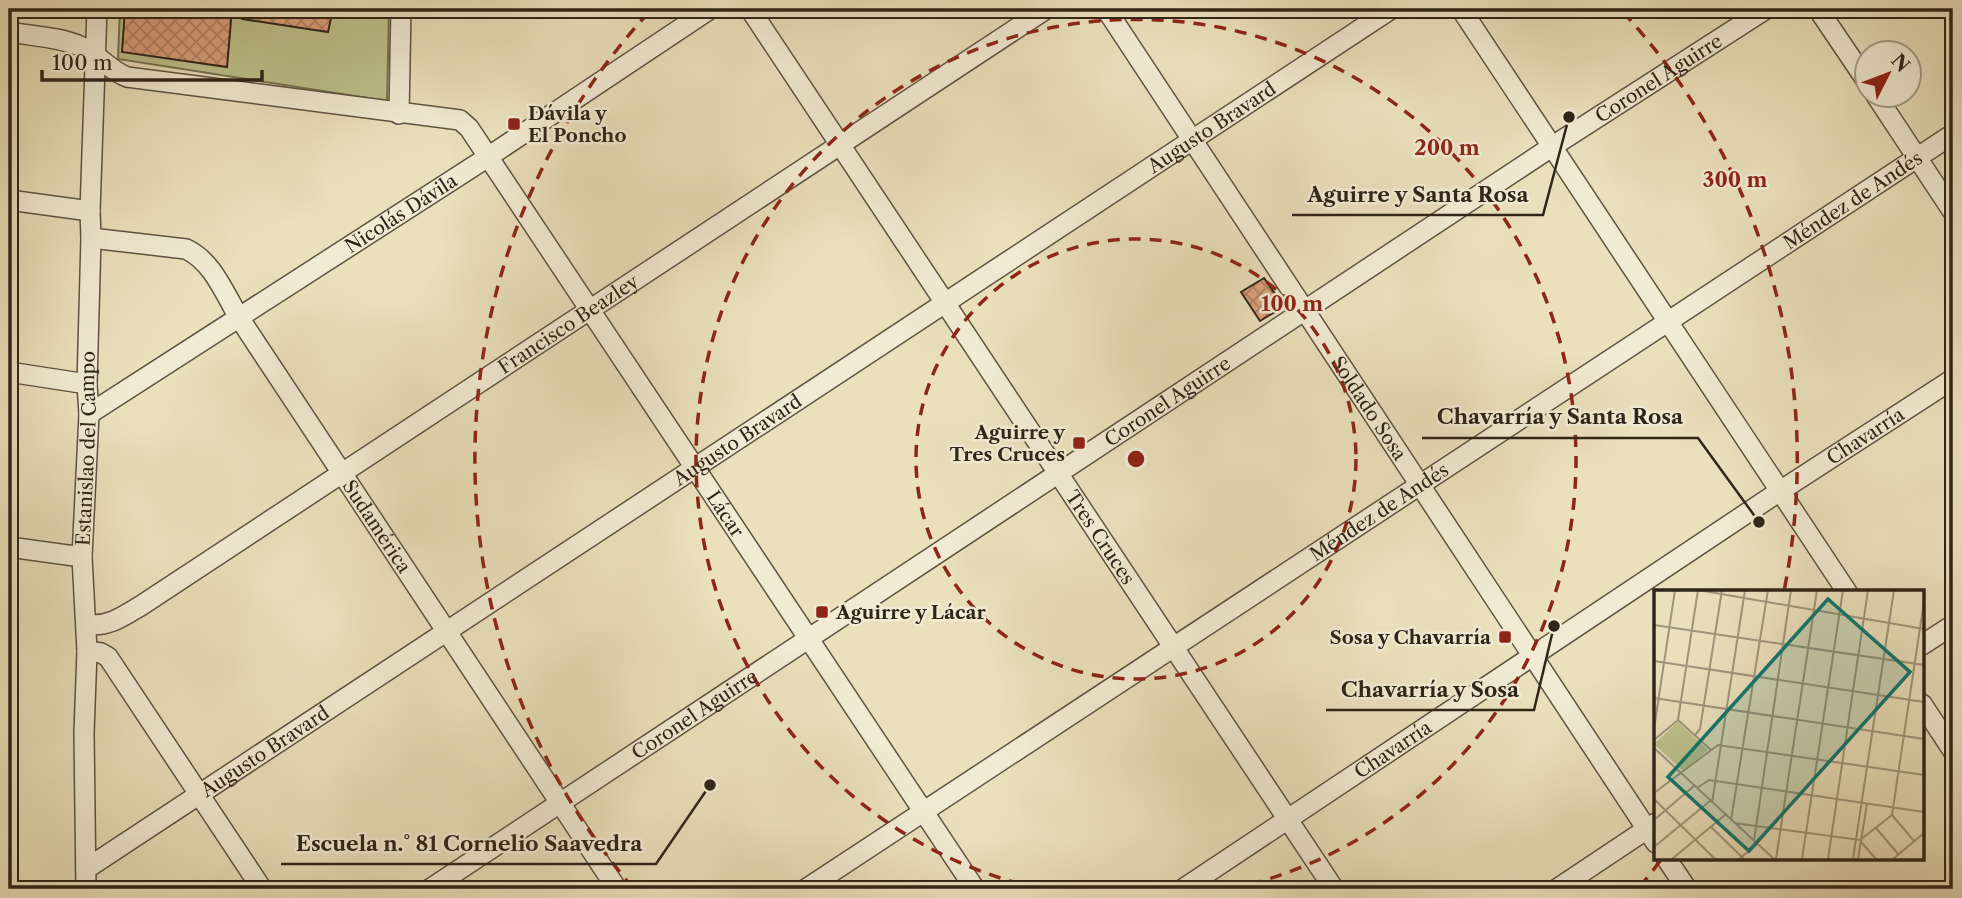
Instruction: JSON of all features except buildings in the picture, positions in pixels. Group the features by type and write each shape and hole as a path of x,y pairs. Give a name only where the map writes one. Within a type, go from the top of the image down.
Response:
{"street":[{"name":"Estanislao del Campo","path":"86,889 84,733 87,624 82,556 89,414 87,384 92,238 90,211 97,9"},
{"path":"399,114 401,9"},
{"name":"Nicolás Dávila","path":"89,414 488,157 710,9"},
{"name":"Tres Cruces","path":"750,9 1334,889"},
{"name":"Francisco Beazley","path":"87,624 98,626 112,622 142,605 1046,9"},
{"name":"Soldado Sosa","path":"1106,9 1533,657 1653,832"},
{"name":"Augusto Bravard","path":"86,869 1391,9"},
{"path":"1461,9 1846,590"},
{"name":"Coronel Aguirre","path":"430,889 1553,146 1766,9"},
{"path":"1818,9 1854,63"},
{"name":"Lácar","path":"9,32 82,47 115,72 143,80 460,120 469,128 591,308 807,639 975,889"},
{"path":"1884,108 1953,212"},
{"name":"Méndez de Andés","path":"806,889 1953,134"},
{"path":"9,200 90,211"},
{"name":"Sudamérica","path":"92,238 186,249 198,254 617,889"},
{"path":"9,372 87,384"},
{"name":"Chavarría","path":"1183,889 1780,491 1953,379"},
{"path":"9,547 82,556"},
{"path":"1924,644 1953,625"},
{"path":"87,652 101,653 108,657 262,889"},
{"path":"1924,707 1953,751"},
{"path":"1557,889 1653,832"},
{"path":"1667,860 1687,889"}],"green space":[{"path":"120,9 389,9 387,101 118,59"}],"place":[{"name":"Aguirre y Santa Rosa","path":"1569,117"},
{"name":"Dávila y El Poncho","path":"514,124"},
{"name":"Aguirre y Tres Cruces","path":"1079,443"},
{"name":"Chavarría y Santa Rosa","path":"1759,522"},
{"name":"Aguirre y Lácar","path":"822,612"},
{"name":"Chavarría y Sosa","path":"1554,626"},
{"name":"Sosa y Chavarría","path":"1505,637"},
{"name":"Escuela n.° 81 Cornelio Saavedra","path":"710,785"}]}
